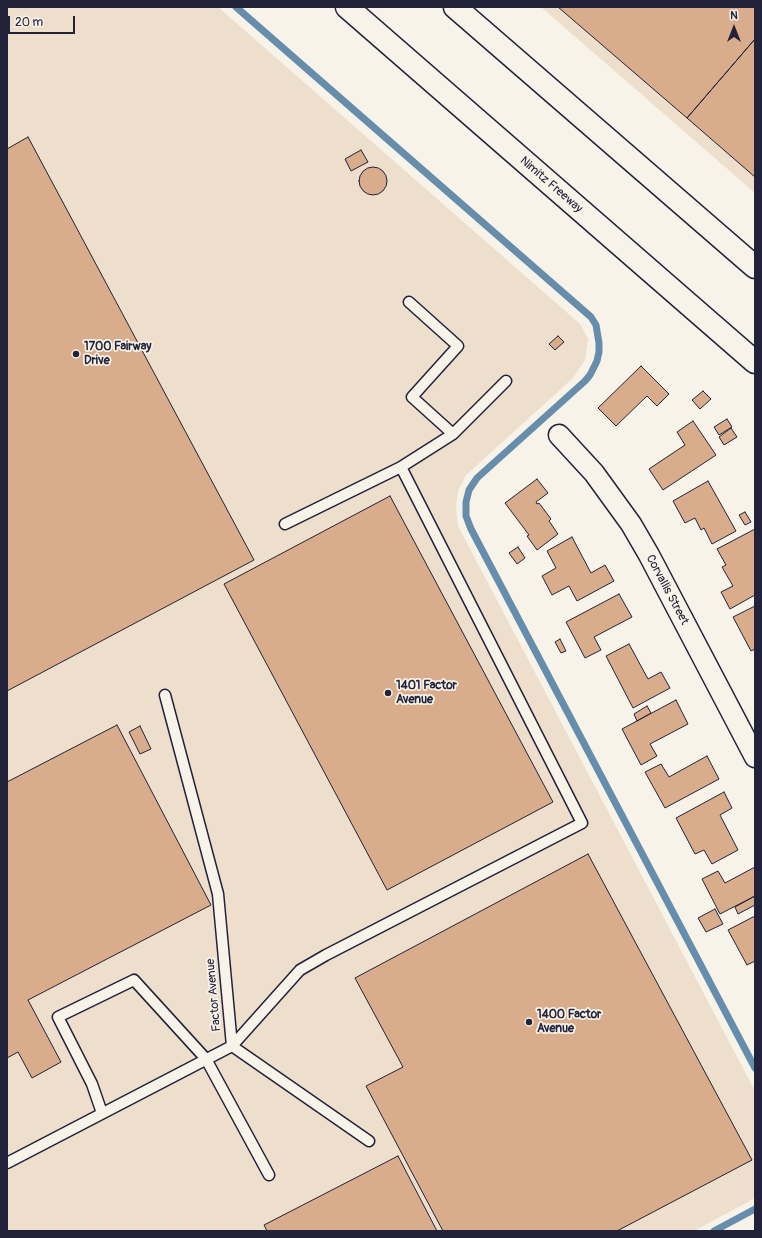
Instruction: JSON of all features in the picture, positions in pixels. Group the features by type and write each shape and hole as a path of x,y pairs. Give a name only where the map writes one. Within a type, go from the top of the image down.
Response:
{"highway":[{"name":"Nimitz Freeway","path":"347,7 755,362"},
{"path":"455,7 755,267"}],"street":[{"name":"Corvallis Street","path":"560,435 594,473 631,524 649,555 755,757"}],"lane":[{"path":"408,302 458,346 412,397 453,434"},
{"path":"285,524 401,467 453,434 506,381"},
{"path":"369,1141 232,1046 300,970 326,955 582,823 401,467"},
{"name":"Factor Avenue","path":"7,1163 232,1046 218,894 165,695"},
{"path":"102,1113 92,1084 58,1017 134,980 206,1059 269,1175"}],"shaded area":[{"path":"7,7 218,7 580,324 588,339 585,360 573,378 466,475 458,491 456,508 458,526 755,1091 755,1198 694,1231 7,1231"},
{"path":"541,7 755,7 755,193"}],"building":[{"path":"558,7 755,7 755,39 687,118"},
{"path":"755,39 755,177 687,118"},
{"name":"1700 Fairway Drive","path":"28,137 254,560 7,691 7,149"},
{"path":"361,150 368,162 351,171 345,159"},
{"path":"373,167 383,171 387,181 383,191 373,195 363,191 359,181 363,171"},
{"path":"558,336 564,342 555,350 549,344"},
{"path":"641,366 669,394 657,406 647,396 616,426 598,408"},
{"path":"703,391 711,399 700,409 692,400"},
{"path":"727,419 732,427 719,435 714,427"},
{"path":"693,421 716,455 663,490 649,469 685,445 677,432"},
{"path":"731,428 737,437 724,445 719,437"},
{"path":"537,479 548,493 536,502 537,504 539,503 551,519 549,521 558,534 537,550 527,536 529,535 505,503"},
{"path":"708,481 736,531 712,544 704,528 701,530 695,518 685,523 673,501"},
{"name":"1401 Factor Avenue","path":"390,496 553,802 387,890 224,584"},
{"path":"745,512 751,522 745,525 739,515"},
{"path":"755,529 755,595 730,609 721,592 733,586 722,567 726,565 717,549"},
{"path":"572,537 591,573 605,565 614,581 577,601 569,586 552,595 542,576 556,568 547,551"},
{"path":"518,547 525,558 517,564 509,553"},
{"path":"619,594 632,617 594,637 601,650 585,658 566,622"},
{"path":"755,606 755,649 751,651 733,617"},
{"path":"560,639 566,651 561,653 555,642"},
{"path":"629,644 648,679 661,672 670,688 633,708 606,656"},
{"path":"676,700 688,724 650,744 657,756 641,765 622,729"},
{"path":"647,706 651,713 637,721 634,714"},
{"path":"117,725 211,905 28,1000 61,1062 32,1078 18,1052 7,1058 7,782"},
{"path":"140,726 151,749 140,754 129,732"},
{"path":"707,756 719,779 665,808 645,772 661,764 669,777"},
{"path":"724,792 732,808 720,815 738,850 712,864 704,850 695,854 676,818"},
{"name":"1400 Factor Avenue","path":"588,854 752,1160 617,1231 443,1231 366,1086 403,1067 355,978"},
{"path":"755,867 755,896 720,914 702,879 718,871 725,883"},
{"path":"755,896 755,905 738,914 735,907"},
{"path":"715,909 723,924 706,932 698,918"},
{"path":"755,916 755,961 747,965 728,930"},
{"path":"398,1156 437,1231 267,1231 264,1225"}],"waterway":[{"path":"236,7 591,317 596,325 599,352 597,361 590,375 477,478 469,490 466,502 466,516 471,529 755,1068"},
{"path":"714,1231 755,1209"}],"place":[{"name":"1700 Fairway Drive","path":"76,354"},
{"name":"1401 Factor Avenue","path":"388,693"},
{"name":"1400 Factor Avenue","path":"529,1022"}]}
